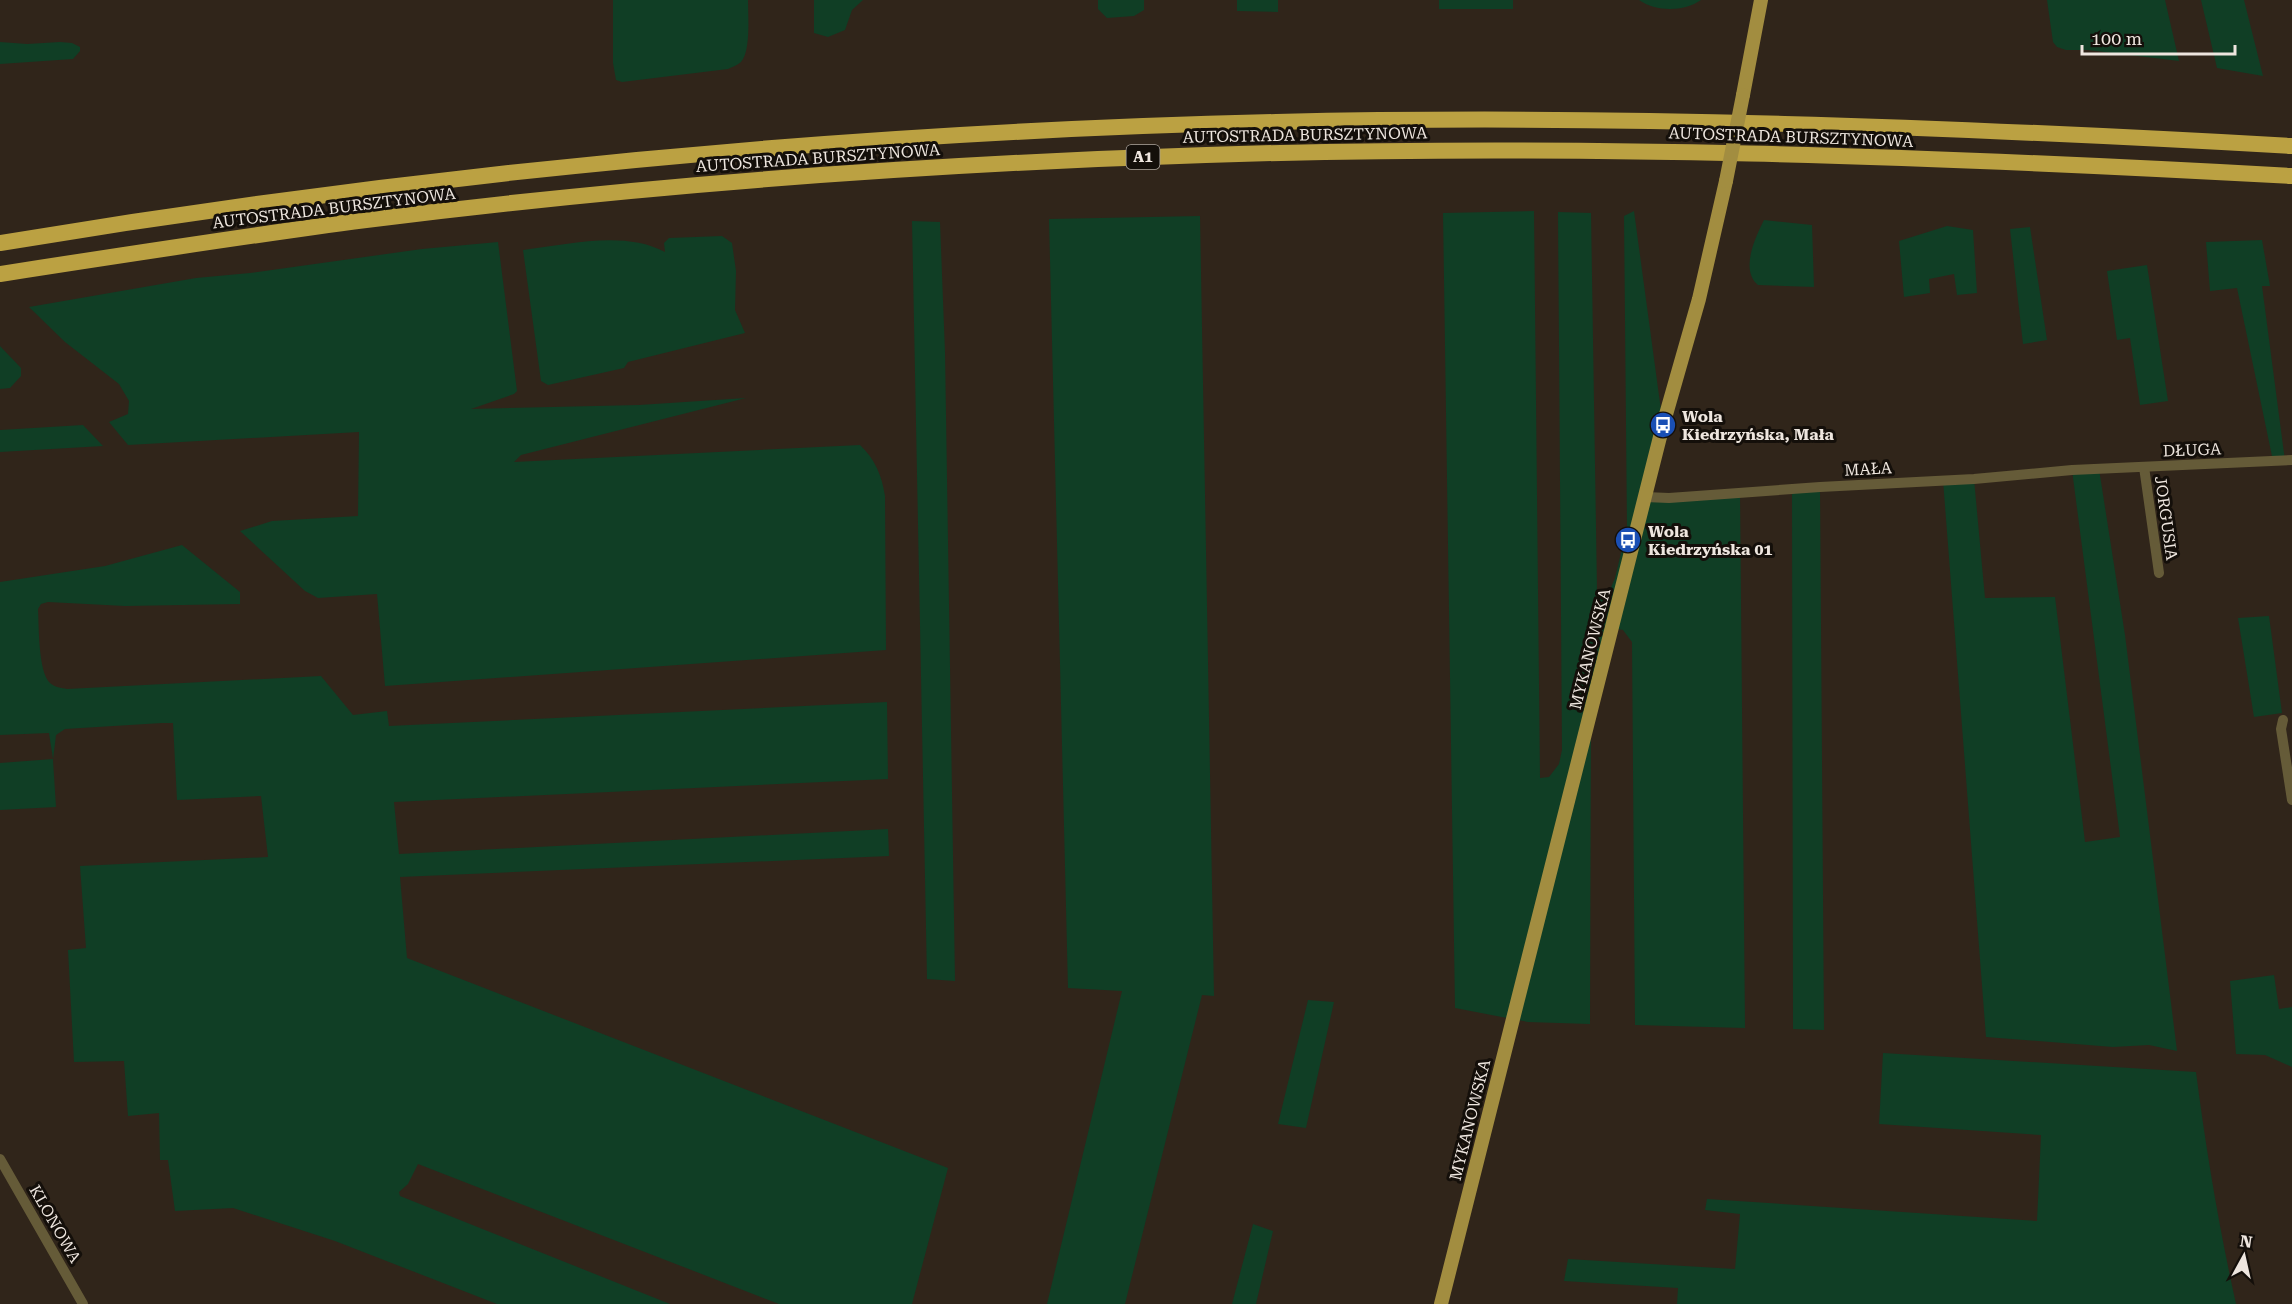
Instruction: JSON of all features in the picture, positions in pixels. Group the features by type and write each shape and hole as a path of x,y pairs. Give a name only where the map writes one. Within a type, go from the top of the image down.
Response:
{"highway":[{"name":"AUTOSTRADA BURSZTYNOWA","path":"0,243 330,193 549,168 727,151 1057,130 1354,120 1641,120 1971,130 2292,146"},
{"name":"AUTOSTRADA BURSZTYNOWA","path":"0,274 363,221 605,194 853,173 1131,157 1399,150 1665,151 1977,161 2292,176"}],"main road":[{"name":"MYKANOWSKA","path":"1441,1304 1645,497 1699,299 1726,181 1761,0"}],"street":[{"name":"DŁUGA","path":"2093,469 2292,460"},
{"name":"JORGUSIA","path":"2144,467 2159,573"},
{"name":"MAŁA","path":"1645,497 1669,498 2093,469"},
{"path":"2283,720 2281,729 2292,800"},
{"name":"KLONOWA","path":"0,1159 83,1304"}],"green space":[{"path":"613,0 748,0 748,32 744,57 740,63 728,69 622,82 616,80 613,63"},
{"path":"814,0 863,0 852,10 845,30 828,37 814,33"},
{"path":"1098,0 1144,0 1144,10 1134,16 1107,18 1098,9"},
{"path":"1237,0 1278,0 1278,12 1237,11"},
{"path":"1439,0 1513,0 1513,9 1439,9"},
{"path":"1639,0 1701,0 1687,7 1670,9 1653,7"},
{"path":"2047,0 2165,0 2179,61 2088,50 2066,50 2057,47 2053,42"},
{"path":"2201,0 2244,0 2263,76 2217,68"},
{"path":"0,42 72,43 80,47 80,51 73,59 0,64"},
{"path":"1534,211 1540,778 1549,777 1559,764 1562,750 1558,212 1591,213 1597,590 1610,590 1627,528 1624,216 1634,211 1663,425 1645,497 1740,492 1745,1028 1635,1025 1632,642 1623,630 1613,628 1591,711 1590,1024 1528,1022 1455,1008 1443,213"},
{"path":"1200,216 1214,996 1202,995 1125,1304 1047,1304 1122,991 1068,988 1049,219"},
{"path":"1764,220 1812,225 1814,287 1758,285 1753,279 1750,271 1751,254"},
{"path":"912,221 940,222 945,352 955,981 927,979"},
{"path":"1947,226 1973,230 1977,293 1957,295 1954,274 1929,279 1930,293 1904,297 1899,241"},
{"path":"2030,227 2047,340 2023,344 2010,229"},
{"path":"722,236 732,243 736,271 735,310 745,333 628,362 624,368 548,385 541,381 523,250 613,240 649,245 665,252 664,243 669,238"},
{"path":"2262,240 2270,286 2262,286 2285,461 2273,461 2237,288 2210,291 2206,242"},
{"path":"498,242 517,391 471,409 639,405 746,398 521,455 514,462 860,445 877,468 885,496 886,650 385,686 377,594 318,598 305,591 240,531 272,521 358,516 359,432 128,445 109,422 128,414 129,401 119,384 65,342 29,307 196,278 250,273 422,249"},
{"path":"2147,265 2168,401 2140,405 2130,338 2117,340 2107,271"},
{"path":"0,346 21,368 21,376 10,388 0,389"},
{"path":"83,425 103,446 0,452 0,430"},
{"path":"2099,469 2125,635 2177,1051 2149,1045 2113,1047 1986,1037 1943,480 1974,479 1985,598 2055,597 2085,842 2120,837 2072,470"},
{"path":"1820,487 1824,1030 1793,1029 1792,490"},
{"path":"182,545 240,592 240,604 125,606 48,602 41,604 38,609 40,648 43,669 50,683 67,689 321,676 353,715 387,711 389,726 887,702 888,779 394,802 399,854 888,829 889,856 400,877 407,958 948,1168 912,1304 779,1304 418,1164 408,1184 399,1192 400,1196 670,1304 497,1304 335,1241 233,1208 175,1211 168,1160 160,1160 159,1113 128,1116 124,1061 74,1062 68,950 86,948 80,866 268,857 261,796 177,800 173,723 162,723 65,729 56,735 53,760 56,807 0,810 0,763 53,759 49,733 0,735 0,582 105,566"},
{"path":"2269,616 2282,713 2254,717 2238,618"},
{"path":"2274,975 2279,1009 2292,1007 2292,1067 2265,1055 2236,1054 2230,981"},
{"path":"1308,1000 1334,1002 1306,1128 1278,1124"},
{"path":"1883,1053 2196,1072 2213,1188 2236,1304 1677,1304 1678,1288 1564,1281 1568,1259 1735,1269 1740,1214 1705,1210 1707,1199 2037,1221 2041,1135 1879,1124"},
{"path":"1253,1224 1273,1231 1256,1304 1232,1304"}],"place":[{"name":"Wola Kiedrzyńska, Mała","path":"1663,425"},
{"name":"Wola Kiedrzyńska 01","path":"1628,540"}]}
